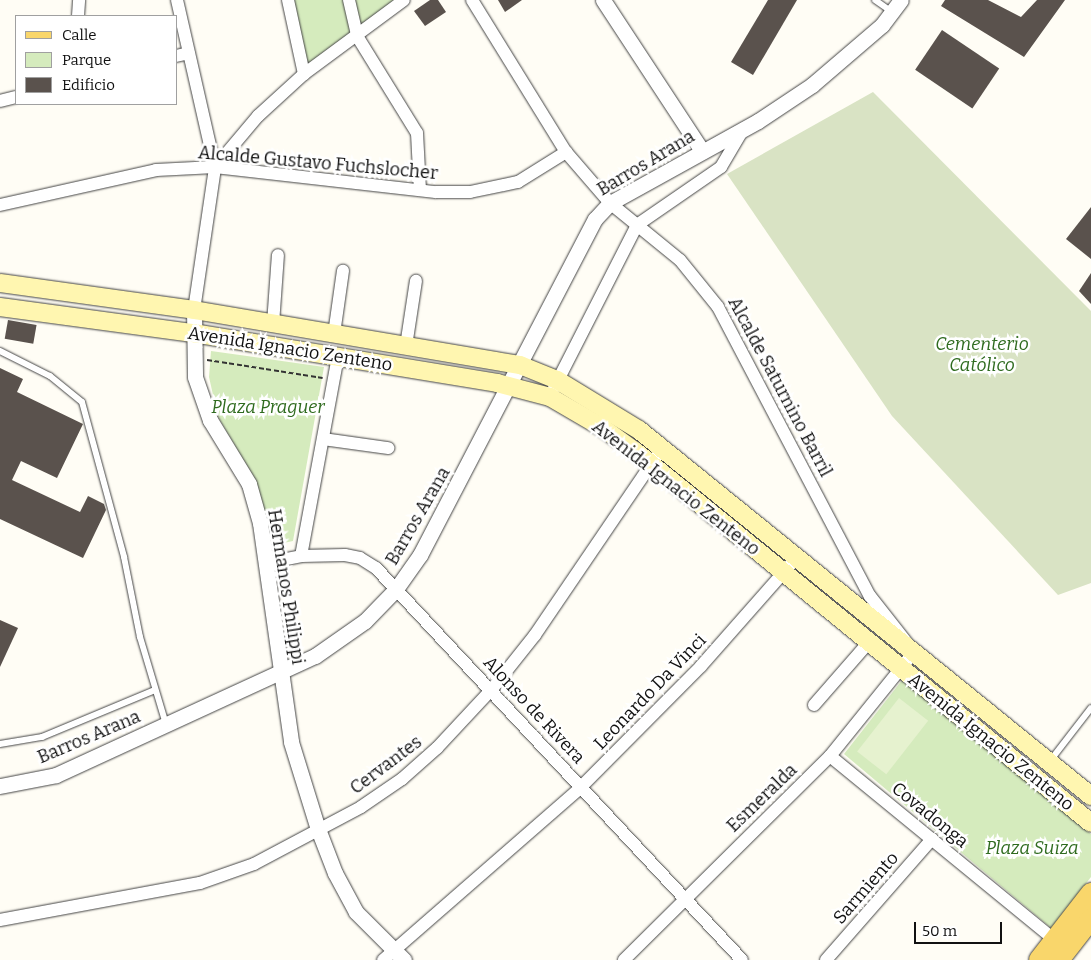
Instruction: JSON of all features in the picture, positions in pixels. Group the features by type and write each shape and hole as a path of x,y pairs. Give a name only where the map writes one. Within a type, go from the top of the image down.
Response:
{"main road":[{"name":"Avenida Ignacio Zenteno","path":"0,283 194,310 406,346 520,366 557,380 615,413 662,448 1091,796"},
{"path":"53,314 55,290"},
{"name":"Avenida Ignacio Zenteno","path":"0,307 193,333 511,385 550,397 603,428 650,464 1091,823"},
{"path":"1061,954 1091,893"},
{"path":"1039,960 1061,954 1091,919"}],"street":[{"path":"78,15 79,0"},
{"path":"177,0 182,54 215,167"},
{"path":"288,0 304,74"},
{"path":"349,0 357,36 417,133 420,190"},
{"path":"215,167 258,116 304,74 404,0"},
{"name":"Alcalde Saturnino Barril","path":"472,0 566,152 610,203 680,260 722,313 870,596 914,652"},
{"path":"603,0 702,151"},
{"name":"Barros Arana","path":"0,786 56,775 315,656 348,635 396,589 420,555 511,385 581,240 610,203 786,103 836,66 897,6"},
{"path":"0,101 15,97"},
{"name":"Barros Arana","path":"550,397 637,225 721,167 744,128"},
{"name":"Alcalde Gustavo Fuchslocher","path":"0,205 156,170 215,167 420,190 470,192 502,187 518,182 566,152"},
{"name":"Hermanos Philippi","path":"215,167 194,310 195,376 210,420 249,484 260,523 291,742 318,829 335,872 356,912 400,956"},
{"path":"273,324 278,256"},
{"path":"334,334 343,271"},
{"path":"406,346 416,280"},
{"path":"301,556 338,357"},
{"path":"323,439 388,448"},
{"name":"Cervantes","path":"0,920 200,883 254,864 361,807 402,779 437,748 492,689 535,635 662,448"},
{"name":"Alonso de Rivera","path":"266,562 301,556 345,555 360,558 376,568 492,689 742,960"},
{"name":"Leonardo Da Vinci","path":"383,960 400,956 581,787 701,666 797,557"},
{"path":"853,602 862,606 870,596"},
{"path":"814,705 869,642"},
{"name":"Esmeralda","path":"624,960 830,756 914,652"},
{"name":"Covadonga","path":"830,756 932,839 1061,954"},
{"name":"Sarmiento","path":"826,960 932,839"}],"lane":[{"path":"875,0 897,6"},
{"path":"0,352 50,376 82,402 155,690 166,724"},
{"path":"0,744 42,737 155,690"},
{"path":"1049,762 1091,708"}],"path":[{"path":"194,360 334,379"}],"green space":[{"path":"291,0 345,0 353,35 309,64 303,59"},
{"path":"352,0 397,0 364,25 357,25"},
{"name":"Cementerio Católico","path":"873,92 1091,311 1091,583 1058,595 892,416 727,174"},
{"name":"Plaza Praguer","path":"211,351 324,367 293,541 274,545 256,481 218,417 209,377"},
{"name":"Plaza Suiza","path":"903,679 1091,834 1091,877 1051,928 844,754"},
{"path":"899,698 928,721 886,774 857,752"}],"building":[{"path":"430,0 438,0 446,12 425,26 414,11"},
{"path":"498,0 522,0 505,12"},
{"path":"768,0 797,0 753,75 731,62"},
{"path":"945,0 988,0 1021,17 1037,0 1065,0 1024,57 941,6"},
{"path":"942,30 999,69 972,108 915,70"},
{"path":"1091,207 1091,259 1066,239"},
{"path":"1091,273 1091,304 1079,291"},
{"path":"8,320 37,325 33,344 5,339"},
{"path":"0,368 23,379 17,392 83,424 57,478 21,461 12,480 80,512 88,496 104,504 106,510 83,558 0,519"},
{"path":"0,620 18,628 0,667"}]}
